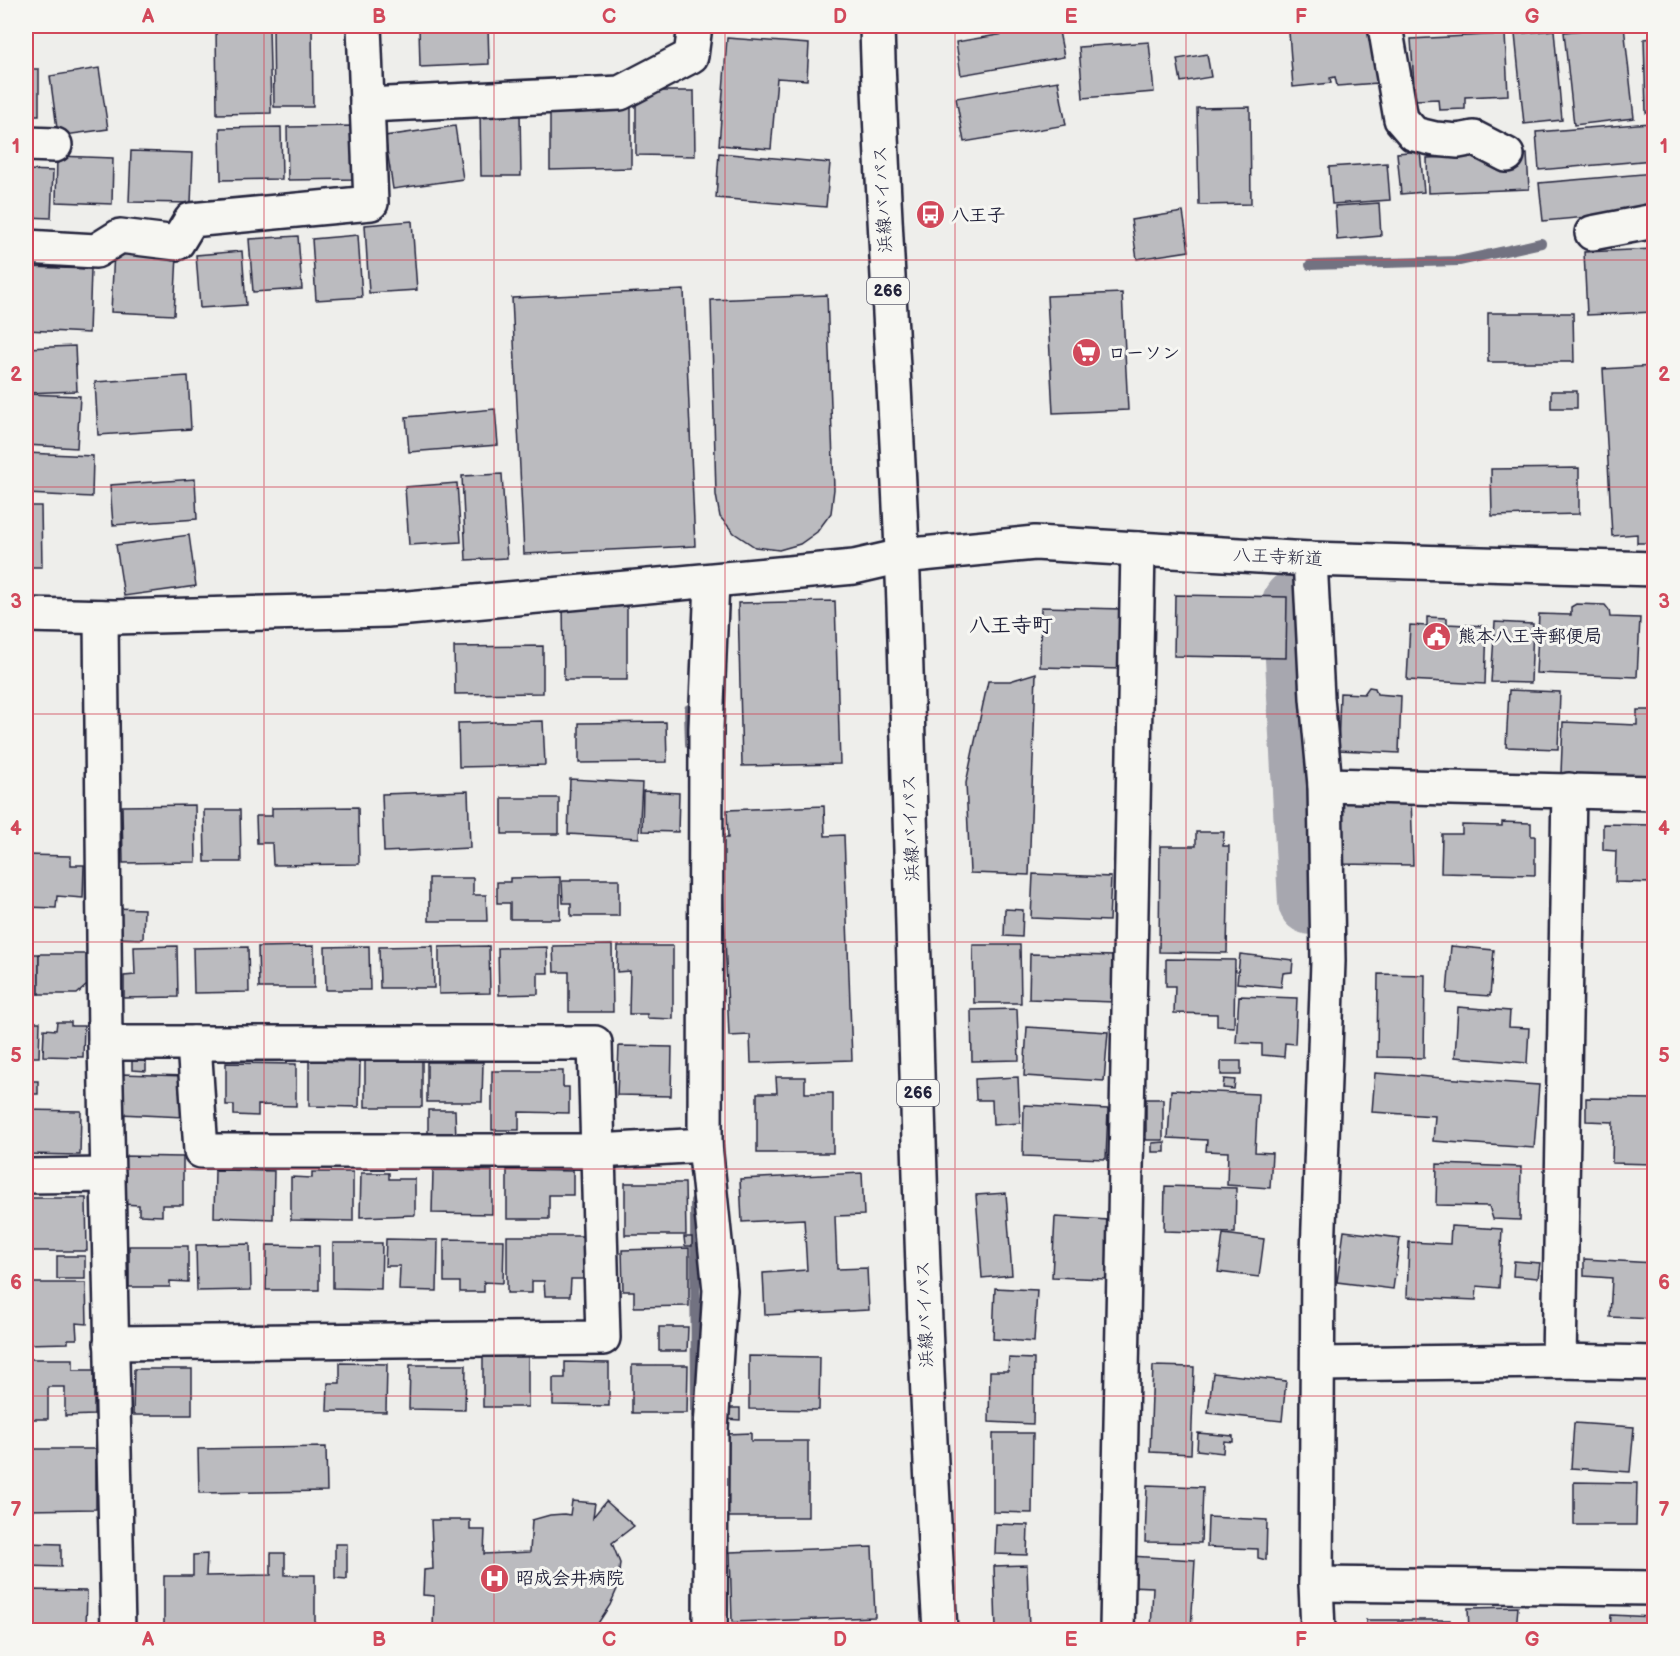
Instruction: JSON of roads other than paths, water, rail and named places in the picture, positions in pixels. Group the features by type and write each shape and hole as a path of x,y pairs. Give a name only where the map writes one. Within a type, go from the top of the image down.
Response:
{"main road":[{"path":"26,247 96,251 120,236 177,243 191,220 371,203 364,26"},
{"path":"367,105 620,93 691,56 695,26"},
{"name":"浜線バイパス","path":"877,26 881,173 902,555 929,1453 940,1630"},
{"path":"1385,26 1401,119 1414,134 1458,141 1474,138 1507,155"},
{"path":"1592,233 1654,222"},
{"name":"八王寺新道","path":"26,615 101,617 387,610 854,567 902,555 1035,543 1310,559 1654,569"},
{"path":"1117,1630 1138,549"},
{"path":"1310,559 1317,698 1325,785 1328,961 1318,1255 1316,1584 1318,1630"},
{"path":"710,1630 711,1428 720,1290 705,1145 706,728 712,581"},
{"path":"101,617 105,1043 118,1630"},
{"path":"1325,785 1654,793"},
{"path":"1559,1361 1569,790"},
{"path":"105,1043 595,1043 603,1338 111,1343"},
{"path":"194,1043 201,1151 598,1151 705,1145"},
{"path":"26,1176 108,1175"},
{"path":"1319,1364 1559,1361 1654,1363"},
{"path":"1316,1584 1654,1588"}],"waterway":[{"path":"1310,265 1459,261 1541,243"},
{"path":"1295,603 1311,902"},
{"path":"689,709 690,744"},
{"path":"695,1201 696,1428"}],"place":[{"name":"八王子","path":"930,215"},
{"name":"ローソン","path":"1087,353"},
{"name":"熊本八王寺郵便局","path":"1437,636"},
{"name":"昭成会井病院","path":"495,1578"}],"district":[{"name":"八王寺町","path":"1011,625"}]}
